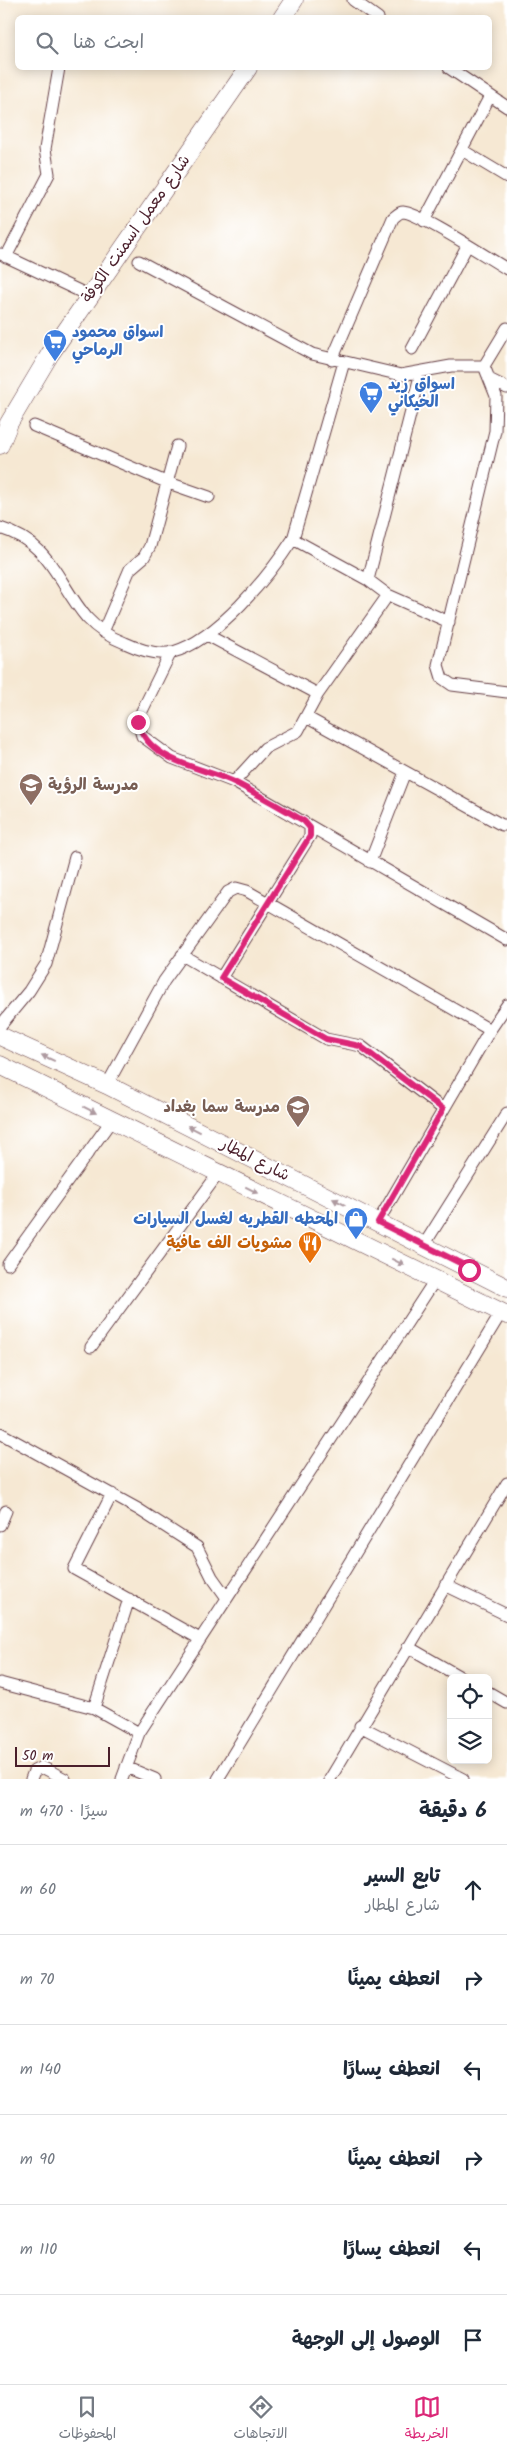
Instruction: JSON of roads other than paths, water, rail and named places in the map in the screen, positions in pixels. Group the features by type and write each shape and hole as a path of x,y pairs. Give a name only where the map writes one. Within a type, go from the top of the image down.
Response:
{"main road":[{"path":"284,15 294,0"},
{"name":"شارع معمل اسمنت الكوفة","path":"0,445 10,423 50,354 247,70"},
{"name":"شارع المطار","path":"0,1036 107,1085 505,1284"},
{"name":"شارع المطار","path":"0,1065 504,1314"},
{"path":"456,1291 466,1282 468,1267"}],"street":[{"path":"353,0 374,15"},
{"path":"60,70 45,148 49,174 3,255 90,296"},
{"path":"452,70 507,107"},
{"path":"424,221 490,96"},
{"path":"462,150 507,177"},
{"path":"332,360 393,218 403,212 424,221 507,269"},
{"path":"412,349 467,246"},
{"path":"139,261 312,354 401,375 451,366 484,366"},
{"path":"484,366 507,328"},
{"path":"0,528 29,540 42,552 88,619 103,632 141,650 152,653 172,652 188,646 206,635 246,600 282,556 293,539 344,362"},
{"path":"484,366 491,380 497,408 495,431 438,665 442,678 452,685 507,692"},
{"path":"368,580 421,372"},
{"path":"491,380 507,388"},
{"path":"34,426 166,482 210,497"},
{"path":"103,632 130,569 144,557 150,546 177,446"},
{"path":"293,539 368,580 388,595 449,622"},
{"path":"234,782 265,748 298,731 318,694 388,595"},
{"path":"206,635 318,694"},
{"path":"172,652 138,722 142,736 172,758 234,782 304,821 310,828 507,940"},
{"path":"306,717 502,826 507,825"},
{"path":"370,862 405,772"},
{"path":"221,978 310,836 310,828"},
{"path":"0,1026 28,991 46,964 75,856"},
{"path":"107,1085 164,981 228,892 236,888 268,903 490,1030"},
{"path":"182,955 326,1039 360,1046 443,1109"},
{"path":"378,1222 443,1109 507,1005"},
{"path":"424,1245 507,1114"},
{"path":"8,1264 111,1120"},
{"path":"91,1347 218,1174"},
{"path":"122,1779 140,1733 435,1280"},
{"path":"218,1779 504,1314"},
{"path":"0,1433 112,1494 197,1547 212,1577 227,1598"},
{"path":"330,1779 507,1483"},
{"path":"112,1494 74,1569 200,1639"},
{"path":"0,1525 6,1510"},
{"path":"445,1585 507,1615"},
{"path":"94,1708 129,1600"},
{"path":"408,1647 455,1674"},
{"path":"0,1684 94,1708 140,1733"},
{"path":"492,1694 507,1702"},
{"path":"360,1726 463,1779"},
{"path":"32,1779 34,1771 42,1767 65,1779"},
{"path":"126,1767 155,1779"}],"place":[{"name":"اسواق محمود الرماحي","path":"55,362"},
{"name":"اسواق زيد الخيكاني","path":"371,414"},
{"name":"مدرسة الرؤية","path":"31,806"},
{"name":"مدرسة سما بغداد","path":"298,1128"},
{"name":"المحطه القطريه لغسل السيارات","path":"356,1240"},
{"name":"مشويات الف عافية","path":"310,1264"}]}
